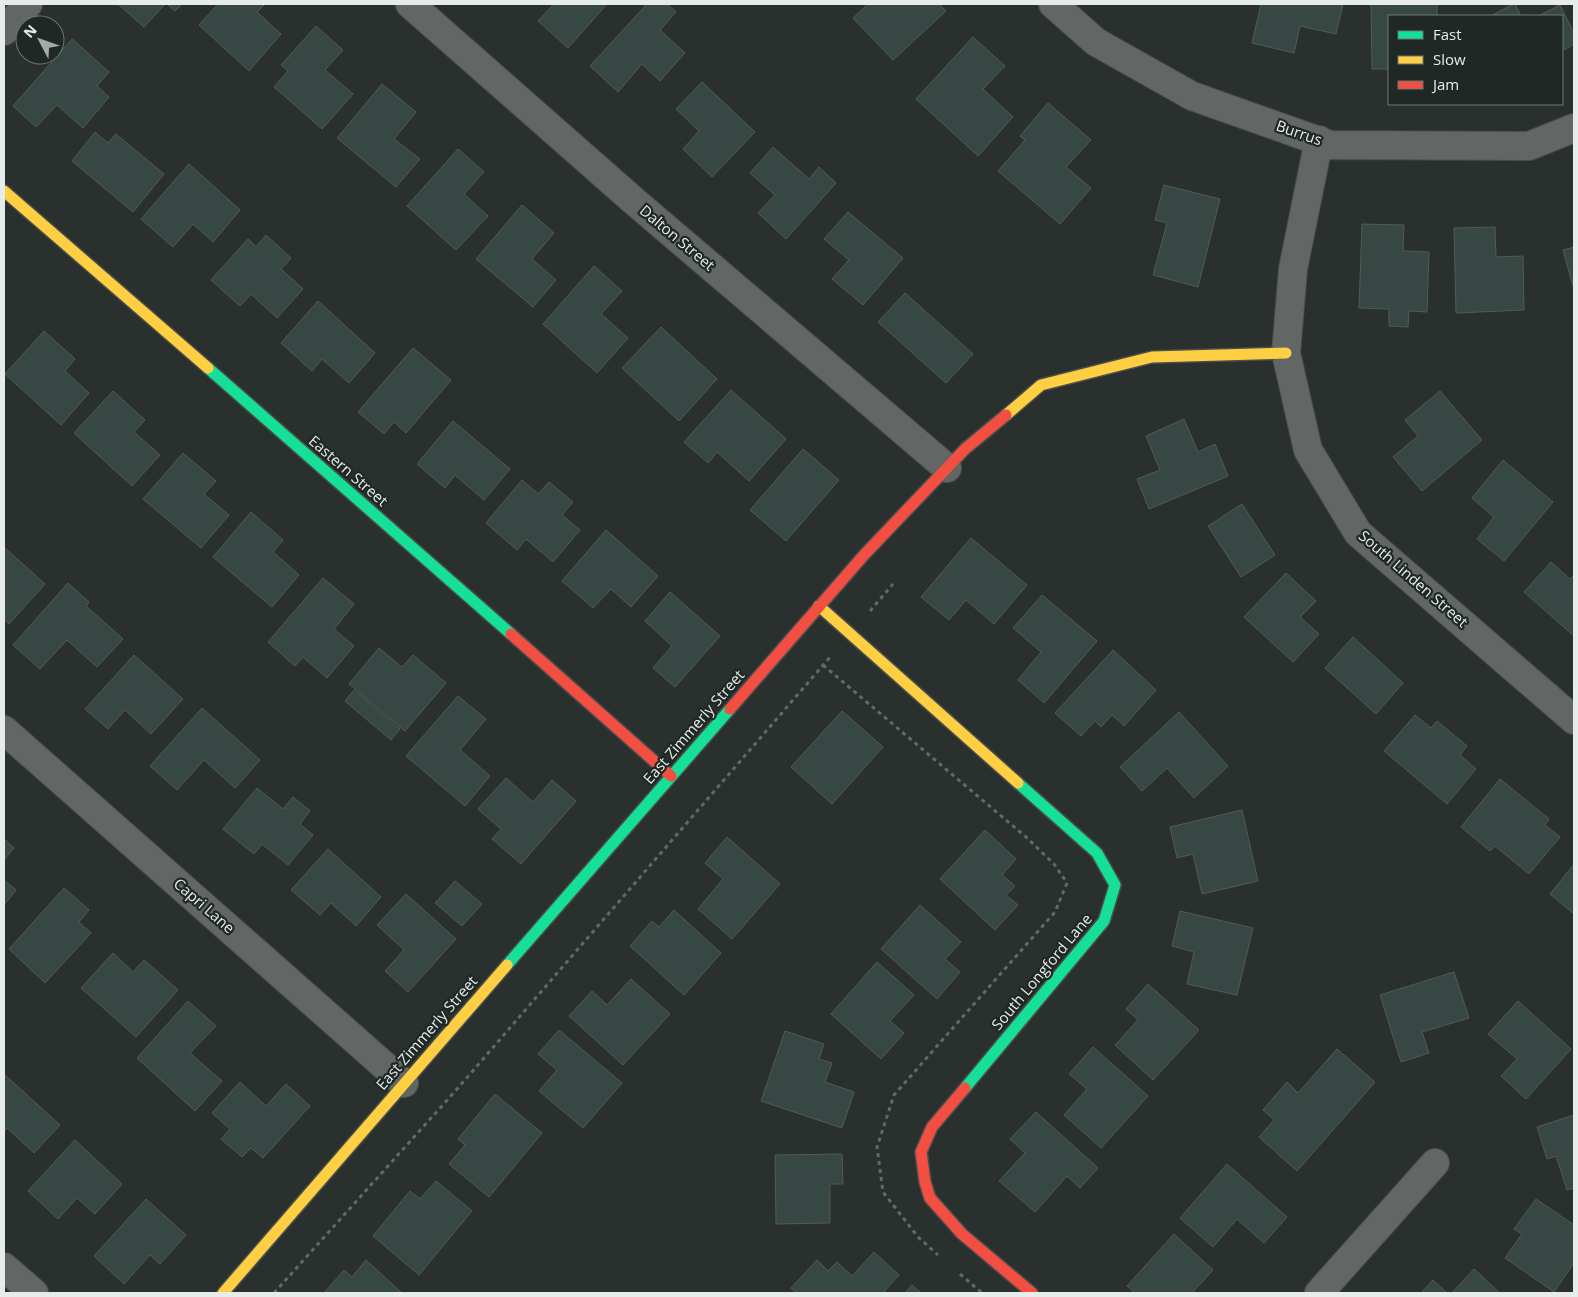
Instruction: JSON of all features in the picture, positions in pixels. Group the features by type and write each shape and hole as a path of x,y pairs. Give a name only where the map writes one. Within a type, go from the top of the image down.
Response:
{"street":[{"path":"4,31 28,4"},
{"name":"Dalton Street","path":"410,4 634,201 947,468"},
{"name":"Burrus","path":"1053,4 1096,42 1192,96 1330,144 1529,146 1574,128"},
{"name":"South Linden Street","path":"1318,140 1293,269 1286,353 1308,450 1358,533 1574,720"},
{"name":"Eastern Street","path":"4,191 334,478 671,776"},
{"name":"East Zimmerly Street","path":"223,1293 819,606 864,555 965,449 1041,385 1152,357 1286,353"},
{"name":"South Longford Lane","path":"819,606 1097,853 1115,885 1104,921 932,1127 921,1152 925,1182 930,1198 962,1234 1032,1293"},
{"name":"Capri Lane","path":"4,730 404,1083"},
{"path":"1319,1293 1435,1163"},
{"path":"4,1267 34,1293"}],"path":[{"path":"274,1293 471,1073 893,584"},
{"path":"823,665 1026,837 1054,864 1067,883 1055,912 894,1095 877,1147 883,1192 918,1237 939,1256"},
{"path":"953,1268 982,1293"}],"building":[{"path":"118,4 165,4 144,27"},
{"path":"167,4 182,4 175,11"},
{"path":"218,4 265,4 257,12 281,34 249,71 199,25"},
{"path":"554,4 607,4 568,48 538,21"},
{"path":"647,4 667,4 676,12 660,30 685,53 660,81 642,64 618,92 590,66"},
{"path":"868,4 939,4 946,11 893,60 853,18"},
{"path":"1261,4 1343,4 1336,34 1300,26 1294,53 1252,43"},
{"path":"1371,4 1437,4 1437,15 1388,15 1388,69 1372,69"},
{"path":"1515,4 1520,15 1493,15"},
{"path":"1560,5 1574,33 1574,44 1563,50 1563,15 1540,15"},
{"path":"316,26 343,50 325,70 353,94 322,129 274,87 288,71 281,65"},
{"path":"973,37 1005,66 983,89 1013,117 978,156 916,99"},
{"path":"72,39 109,72 97,86 109,97 83,128 57,105 36,127 13,106 49,65 65,65 65,47"},
{"path":"702,82 755,132 712,177 683,149 699,131 676,109"},
{"path":"382,84 416,112 394,139 420,159 396,187 337,138"},
{"path":"1048,103 1091,140 1066,167 1091,188 1060,224 998,171 1025,140 1020,136"},
{"path":"95,132 108,143 116,134 164,174 133,212 72,161"},
{"path":"773,147 809,179 819,167 836,183 786,239 758,213 775,195 750,173"},
{"path":"458,149 484,172 464,194 488,216 456,250 407,206"},
{"path":"189,164 240,210 213,242 193,224 173,247 141,219"},
{"path":"1164,185 1220,199 1198,287 1153,275 1167,223 1155,220"},
{"path":"522,205 554,233 532,259 556,280 533,307 476,259"},
{"path":"848,212 903,258 863,305 832,279 849,260 824,239"},
{"path":"1362,224 1404,225 1403,251 1429,252 1427,312 1409,311 1408,327 1389,326 1389,309 1359,308"},
{"path":"1495,227 1496,257 1523,256 1524,310 1456,313 1454,228"},
{"path":"266,235 291,258 281,269 303,289 277,318 251,294 240,306 211,280 248,239 256,247"},
{"path":"1574,247 1574,285 1573,286 1563,250"},
{"path":"594,266 622,291 601,314 628,338 597,373 543,324"},
{"path":"905,293 973,354 946,383 878,322"},
{"path":"318,301 375,353 349,383 322,359 312,371 281,343"},
{"path":"661,327 717,379 679,421 622,368"},
{"path":"44,331 75,359 65,371 89,393 61,425 5,374"},
{"path":"413,348 451,380 406,433 394,422 384,434 358,412"},
{"path":"731,390 786,439 749,481 717,452 708,463 684,442"},
{"path":"113,391 145,420 134,432 160,455 132,486 74,433"},
{"path":"1440,391 1482,440 1422,491 1393,457 1418,436 1405,420"},
{"path":"1184,419 1198,452 1215,444 1228,476 1149,509 1137,479 1160,470 1146,436"},
{"path":"453,421 510,469 484,500 455,475 445,488 417,464"},
{"path":"803,449 839,480 786,541 750,510"},
{"path":"183,453 216,481 204,494 229,515 201,548 143,499"},
{"path":"1503,460 1553,502 1504,561 1477,539 1494,517 1472,498"},
{"path":"522,480 538,494 549,482 573,502 562,515 580,530 553,562 526,539 517,550 486,523"},
{"path":"1242,504 1275,555 1241,577 1208,526"},
{"path":"251,512 283,540 273,552 299,575 272,607 213,557"},
{"path":"606,530 658,576 631,607 611,589 593,608 562,581"},
{"path":"971,538 1027,585 994,624 966,600 949,620 921,597"},
{"path":"5,548 45,584 9,624 4,619"},
{"path":"1551,562 1570,579 1574,575 1574,636 1524,592"},
{"path":"1286,573 1316,601 1300,617 1319,634 1293,662 1244,617"},
{"path":"323,578 354,604 334,629 354,646 327,678 303,657 295,666 268,642"},
{"path":"68,583 89,602 86,606 123,639 97,667 67,640 40,669 13,645"},
{"path":"670,592 720,636 675,687 653,668 672,646 645,621"},
{"path":"1042,595 1097,641 1044,703 1018,680 1041,652 1013,628"},
{"path":"1353,637 1403,683 1376,714 1325,668"},
{"path":"379,648 402,667 413,655 446,683 405,731 349,684"},
{"path":"1113,650 1156,690 1124,726 1112,715 1101,727 1095,721 1081,736 1055,713"},
{"path":"134,655 183,699 151,734 125,710 108,729 85,709"},
{"path":"354,690 400,729 391,740 345,701"},
{"path":"458,696 486,719 460,750 490,776 465,806 406,756"},
{"path":"202,708 260,760 235,788 204,760 177,790 150,766"},
{"path":"842,711 883,747 832,804 791,767"},
{"path":"1179,712 1228,766 1194,798 1167,768 1142,791 1120,767"},
{"path":"1415,715 1431,728 1437,721 1467,746 1460,755 1476,769 1447,804 1384,751"},
{"path":"506,778 533,802 552,780 576,801 521,864 492,839 501,829 478,809"},
{"path":"1500,779 1549,819 1545,825 1560,837 1529,874 1495,846 1490,851 1461,827"},
{"path":"257,788 283,809 293,797 310,811 300,824 313,835 288,865 262,844 254,854 223,829"},
{"path":"1242,810 1258,881 1202,894 1193,854 1177,858 1170,827"},
{"path":"985,830 1016,859 1002,875 1015,886 1006,895 1018,905 995,930 940,879"},
{"path":"727,837 780,884 732,939 698,909 723,879 705,863"},
{"path":"4,839 14,848 4,860"},
{"path":"328,849 381,897 356,926 331,903 320,915 291,890"},
{"path":"1574,864 1574,914 1550,894"},
{"path":"4,880 16,890 4,905"},
{"path":"455,881 482,904 462,926 435,903"},
{"path":"64,888 89,910 79,922 91,933 45,983 9,949"},
{"path":"406,894 456,939 408,992 385,971 404,950 377,925"},
{"path":"920,905 961,942 945,959 960,972 937,999 881,949"},
{"path":"674,910 721,953 684,995 630,946 652,921 659,927"},
{"path":"1180,911 1253,928 1237,995 1187,984 1194,952 1172,946"},
{"path":"113,953 133,972 144,960 178,990 136,1037 81,988"},
{"path":"877,962 914,995 890,1021 904,1033 881,1059 831,1014"},
{"path":"1454,972 1469,1018 1422,1032 1429,1053 1401,1062 1380,995"},
{"path":"631,979 670,1014 623,1065 569,1016 592,991 607,1005"},
{"path":"1148,984 1199,1030 1153,1080 1115,1045 1138,1020 1126,1009"},
{"path":"188,1001 216,1026 190,1053 222,1081 195,1111 137,1058"},
{"path":"1518,1001 1571,1049 1526,1099 1501,1076 1517,1059 1488,1034"},
{"path":"559,1030 622,1083 583,1128 539,1091 557,1070 538,1054"},
{"path":"785,1031 824,1044 819,1059 832,1063 825,1082 854,1092 842,1128 761,1101"},
{"path":"1093,1047 1148,1096 1101,1148 1064,1115 1087,1089 1069,1074"},
{"path":"1337,1049 1375,1082 1297,1171 1259,1137 1274,1120 1263,1110 1287,1082 1298,1093"},
{"path":"5,1075 60,1125 34,1153 7,1128 4,1132"},
{"path":"240,1082 266,1106 286,1084 310,1106 263,1158 251,1148 242,1157 221,1139 230,1129 212,1113"},
{"path":"495,1094 542,1133 489,1197 449,1164 465,1145 458,1139"},
{"path":"1036,1112 1098,1168 1080,1188 1067,1176 1035,1212 999,1181 1025,1153 1010,1139"},
{"path":"1574,1115 1574,1188 1567,1190 1556,1156 1547,1159 1537,1127"},
{"path":"75,1140 122,1184 95,1214 77,1198 58,1219 28,1191"},
{"path":"842,1154 843,1184 830,1184 830,1223 776,1224 775,1155"},
{"path":"1227,1164 1287,1217 1264,1243 1237,1219 1213,1247 1180,1218"},
{"path":"436,1181 472,1211 419,1275 373,1236 410,1191 420,1199"},
{"path":"146,1199 186,1235 160,1264 150,1255 124,1284 94,1256"},
{"path":"1536,1199 1574,1225 1574,1263 1554,1292 1505,1258 1522,1234 1514,1229"},
{"path":"1174,1234 1213,1270 1192,1293 1135,1293 1127,1286"},
{"path":"874,1252 899,1275 883,1293 797,1293 791,1288 817,1260 828,1271 837,1262 852,1276"},
{"path":"366,1260 402,1293 324,1293 344,1270 352,1277"},
{"path":"1474,1269 1500,1293 1452,1293"},
{"path":"1433,1280 1447,1293 1421,1293"},
{"path":"912,1285 921,1293 905,1293"}],"traffic: fast":[{"path":"208,368 511,634"},
{"path":"507,965 730,709"},
{"path":"965,1088 1104,921 1115,885 1097,853 1018,783"}],"traffic: slow":[{"path":"4,191 208,368"},
{"path":"1006,415 1041,385 1152,357 1286,353"},
{"path":"819,606 1018,783"},
{"path":"223,1293 507,965"}],"traffic: jam":[{"path":"730,709 864,555 965,449 1006,415"},
{"path":"511,634 671,776"},
{"path":"965,1088 932,1127 921,1152 925,1182 930,1198 962,1234 1032,1293"}]}
